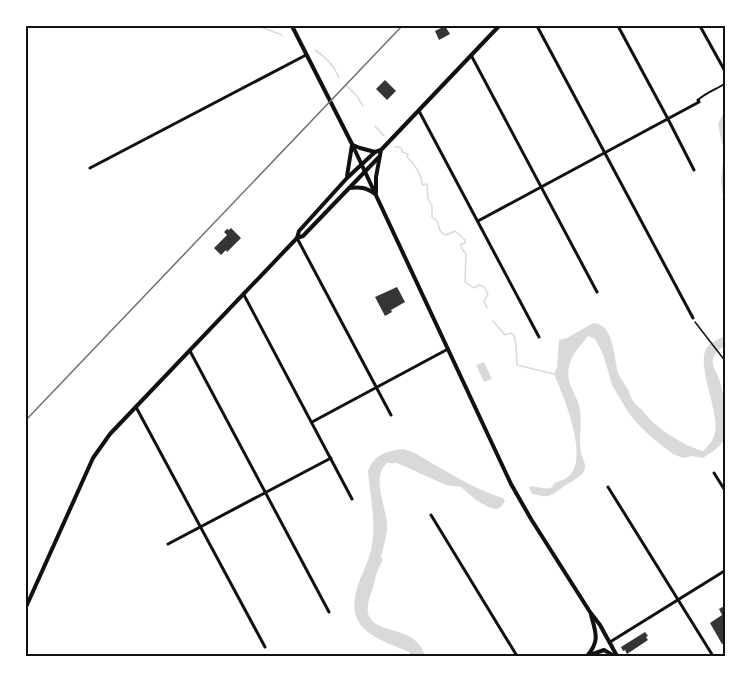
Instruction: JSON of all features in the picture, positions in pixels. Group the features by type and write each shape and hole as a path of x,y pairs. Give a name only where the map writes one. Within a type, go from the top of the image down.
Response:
{"main road":[{"path":"292,26 362,164 511,484 610,642 616,657"},
{"path":"297,238 299,231 347,178 398,132 499,26"},
{"path":"352,144 360,148 380,149"},
{"path":"347,178 352,144"},
{"path":"376,195 380,149"},
{"path":"26,607 93,458 110,434 297,238 307,231 379,157"},
{"path":"348,188 368,189 376,195"},
{"path":"588,656 596,643 590,612"},
{"path":"588,656 604,650 616,657"}],"street":[{"path":"537,26 693,318"},
{"path":"618,26 694,170"},
{"path":"700,26 726,73"},
{"path":"90,168 307,54"},
{"path":"471,55 597,292"},
{"path":"478,221 699,102 698,100 702,97 726,83"},
{"path":"419,110 539,337"},
{"path":"297,238 391,415"},
{"path":"243,295 352,499"},
{"path":"311,422 448,349"},
{"path":"190,351 329,612"},
{"path":"136,407 265,646"},
{"path":"168,544 331,458"},
{"path":"714,474 726,492"},
{"path":"608,487 712,657"},
{"path":"431,515 517,657"},
{"path":"610,642 726,570"}],"path":[{"path":"693,318 726,362"}],"shaded area":[{"path":"725,110 725,208 721,181 724,152 718,124"},
{"path":"593,323 600,325 609,335 618,373 634,402 651,421 665,432 703,451 713,438 716,427 705,375 705,353 709,345 725,336 725,345 713,359 724,402 726,427 723,442 703,458 692,456 683,458 673,454 650,436 628,412 612,385 599,346 595,339 588,336 572,358 568,372 570,386 580,408 580,447 585,469 579,477 551,495 532,494 529,487 552,487 554,483 569,476 576,465 577,453 572,424 554,374 557,368 559,340"},
{"path":"484,362 492,379 484,382 476,365"},
{"path":"403,449 413,452 457,478 503,498 505,501 497,509 488,507 461,487 446,485 397,463 387,463 382,469 380,484 387,532 381,557 383,560 369,601 369,615 375,623 414,640 421,646 425,656 412,656 409,652 374,637 359,622 355,612 358,585 373,540 368,471 377,457"}],"building":[{"path":"445,26 450,34 439,40 435,31"},
{"path":"385,80 396,91 387,100 376,89"},
{"path":"231,228 241,238 221,255 214,248 227,235 224,232"},
{"path":"397,287 405,302 385,316 375,297"},
{"path":"726,605 726,642 722,644 710,623 722,615 719,609"},
{"path":"645,632 648,640 627,654 625,650 623,651 621,647"}],"waterway":[{"path":"258,26 282,35"},
{"path":"315,50 329,62 339,78"},
{"path":"347,86 363,106"},
{"path":"375,126 384,136"},
{"path":"395,147 399,147 402,152 408,154 407,157 417,169 422,184 427,184 432,217 438,222 441,232 446,235 455,231 465,240 465,243 461,244 466,254 465,282 474,288 479,285 484,287 488,294 484,301 487,308"},
{"path":"493,321 505,335 511,333 514,336 517,365 554,374"}],"railway":[{"path":"26,420 402,26"}]}
